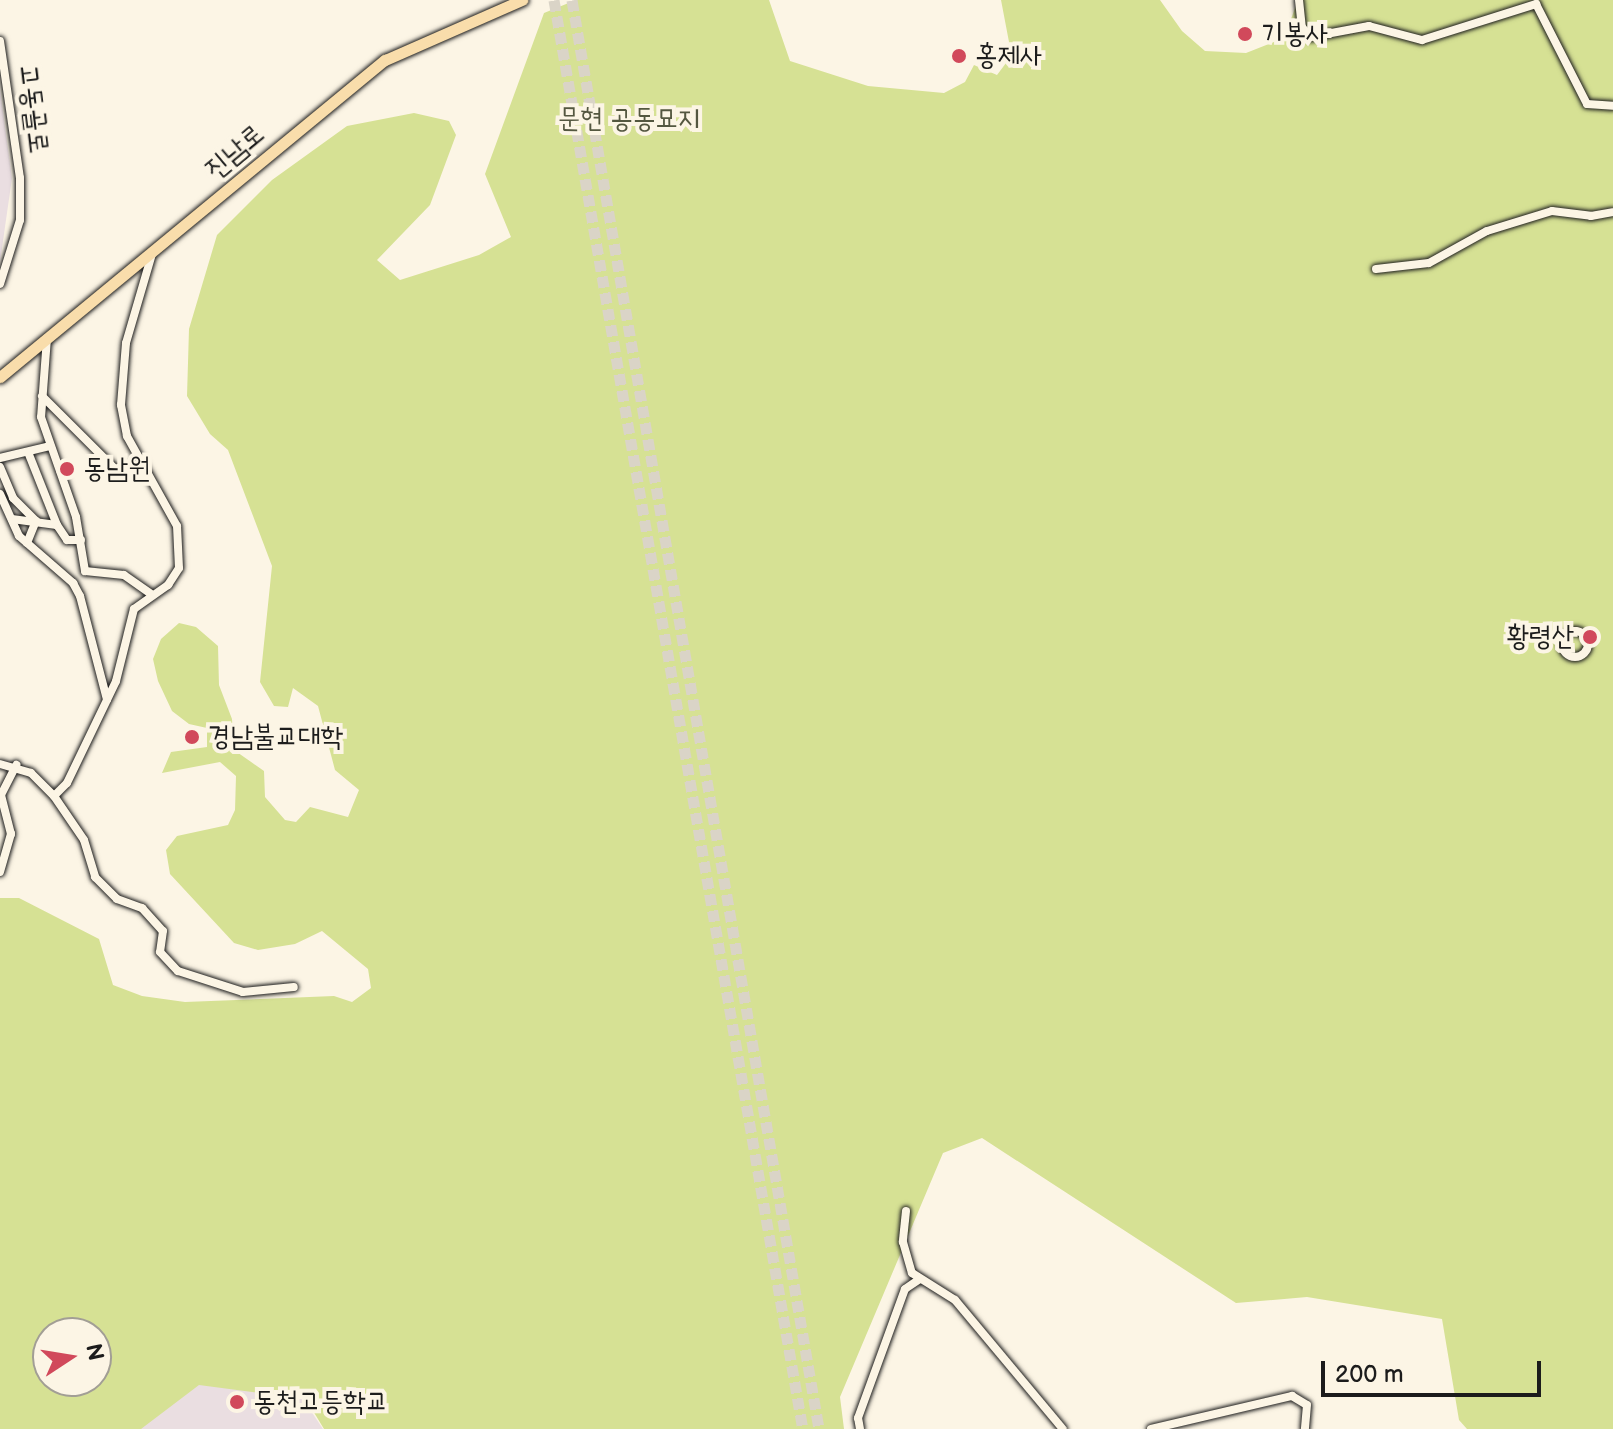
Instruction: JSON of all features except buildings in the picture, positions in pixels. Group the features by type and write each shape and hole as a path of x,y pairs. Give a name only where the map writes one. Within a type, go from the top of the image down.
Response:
{"main road":[{"name":"진남로","path":"0,377 385,60 522,0"}],"street":[{"path":"1299,0 1302,27 1310,37 1369,26 1422,40 1536,4 1587,104 1613,106"},
{"name":"고동골로","path":"0,41 20,178 20,220 1,279"},
{"path":"1376,269 1429,263 1487,231 1552,211 1591,216 1613,212"},
{"path":"54,796 67,783 107,700 126,649 134,609 150,593 176,576 178,535 127,436 121,405 126,343 152,254"},
{"path":"47,338 41,417 81,540 85,571"},
{"path":"42,396 117,471 141,463"},
{"path":"0,458 50,446"},
{"path":"28,452 57,525 67,540 81,540"},
{"path":"0,467 13,498 36,521"},
{"path":"0,494 3,509 27,543 73,583 86,611 107,700"},
{"path":"12,519 57,525"},
{"path":"27,543 36,521"},
{"path":"85,571 124,575 150,593"},
{"path":"73,583 85,571"},
{"path":"0,764 16,765 54,796 84,840 95,877 117,899 142,908 163,931 160,952 178,971 243,992 294,987"},
{"path":"0,872 11,834 1,795 16,765"},
{"path":"906,1211 907,1264 920,1279 955,1300 1063,1429"},
{"path":"860,1429 858,1418 905,1289 920,1279"},
{"path":"1151,1429 1292,1396 1307,1405 1305,1429"}],"shaded area":[{"path":"0,90 12,178 0,262"},
{"name":"동천고등학교","path":"195,1379 299,1393 323,1429 134,1429"}],"green space":[{"name":"황령산","path":"576,0 769,0 790,61 868,86 944,93 965,82 974,65 997,75 1006,63 1009,42 1001,0 1160,0 1182,31 1205,51 1246,53 1284,38 1298,0 1613,0 1613,1429 1467,1429 1459,1420 1442,1319 1307,1297 1236,1303 982,1138 943,1153 840,1397 844,1429 324,1429 301,1391 281,1389 274,1395 199,1385 141,1429 0,1429 0,898 19,898 99,939 113,985 142,996 185,1002 334,996 352,1002 371,988 368,969 322,931 295,944 258,950 234,943 170,874 166,850 177,836 228,825 235,810 236,776 220,762 162,773 171,752 207,747 207,728 189,724 172,711 158,681 153,659 161,639 179,623 196,627 218,646 219,685 232,719 234,750 264,771 265,797 285,820 296,822 310,807 348,817 359,790 335,770 318,706 293,688 288,707 274,706 260,682 272,566 228,450 210,434 187,396 189,329 217,235 272,180 347,126 414,113 449,121 456,135 430,205 377,260 400,280 479,255 511,237 485,174 544,13"}],"tunnel":[{"path":"554,0 803,1429"},
{"path":"572,0 819,1429"}],"place":[{"name":"기봉사","path":"1245,34"},
{"name":"홍제사","path":"959,56"},
{"name":"동남원","path":"67,469"},
{"name":"황령산","path":"1590,637"},
{"name":"경남불교대학","path":"192,737"},
{"name":"동천고등학교","path":"237,1402"}],"park label":[{"name":"문현 공동묘지","path":"629,119"}]}
